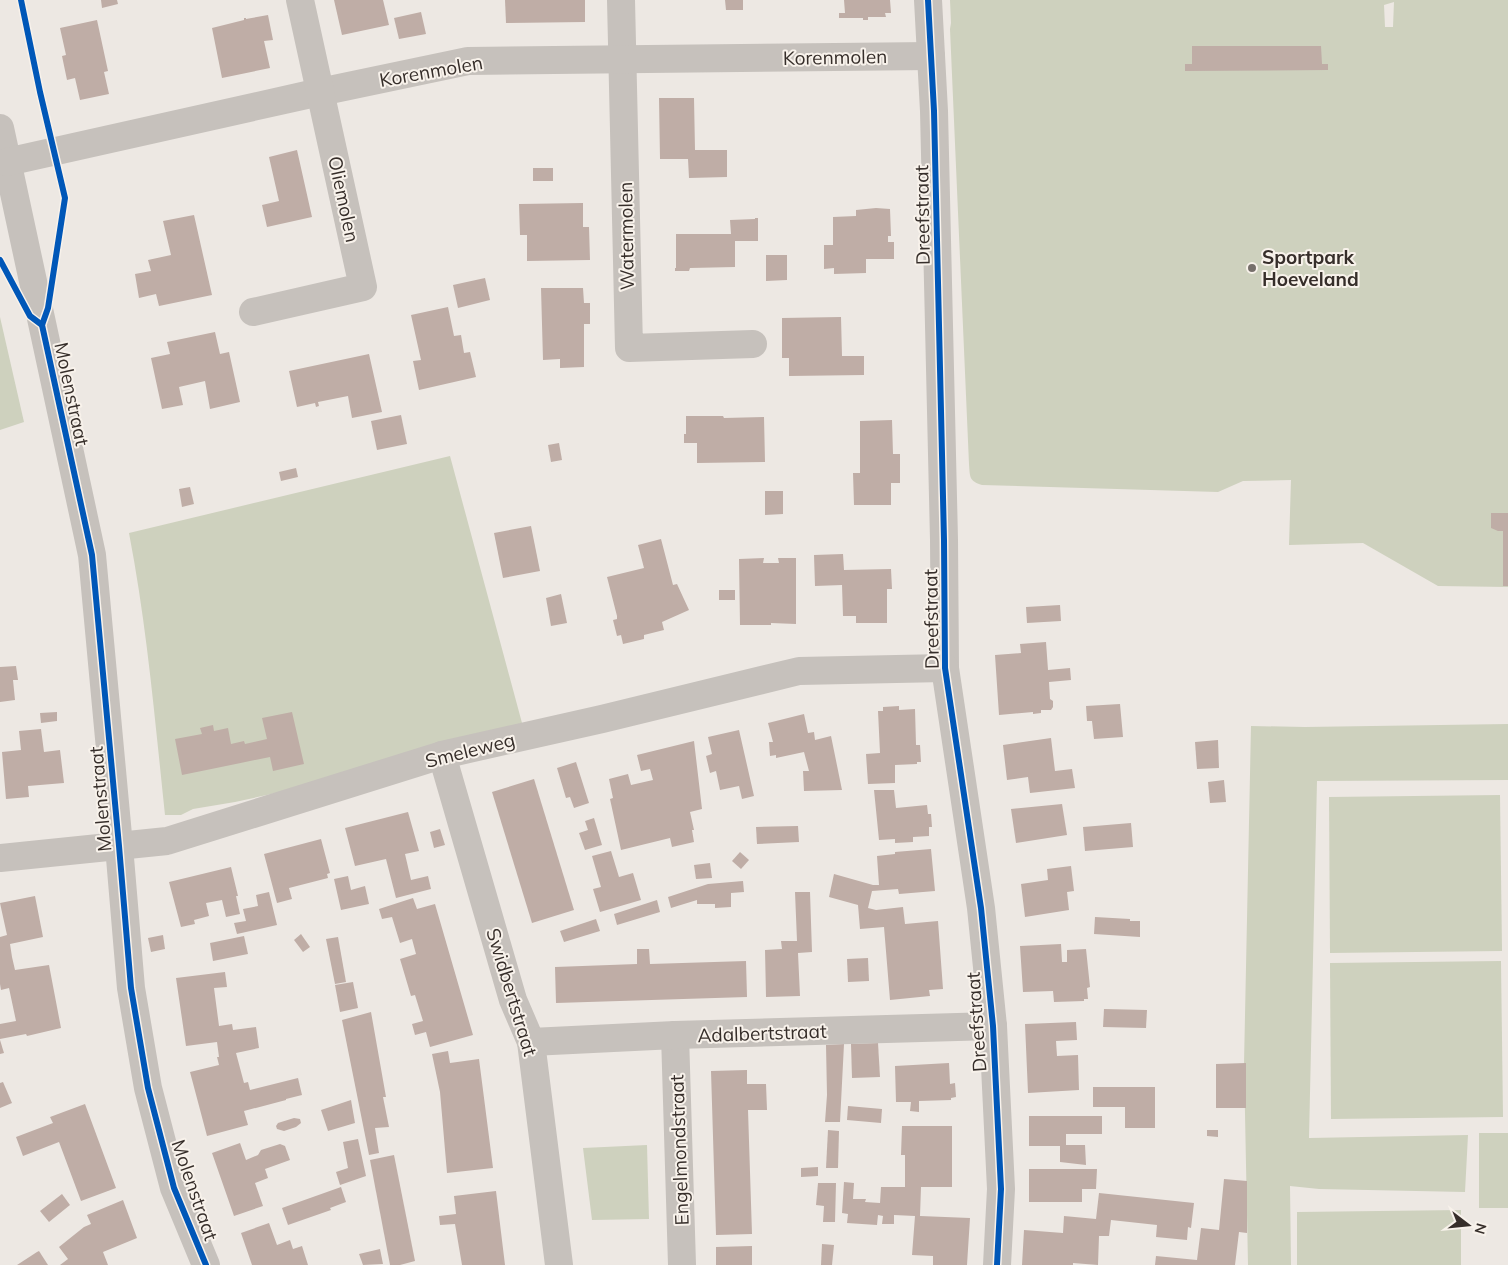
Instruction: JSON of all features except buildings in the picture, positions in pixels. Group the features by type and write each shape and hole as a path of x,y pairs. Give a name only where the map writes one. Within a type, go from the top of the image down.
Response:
{"street":[{"name":"Oliemolen","path":"253,312 363,287 300,0"},
{"name":"Watermolen","path":"621,0 629,348 753,344"},
{"name":"Dreefstraat","path":"928,0 934,111 944,540 945,668 981,908 993,1026 1000,1189 997,1265"},
{"name":"Korenmolen","path":"8,162 468,61 931,56"},
{"name":"Molenstraat","path":"0,128 92,555 120,846 131,988 148,1088 174,1188 206,1265"},
{"name":"Smeleweg","path":"0,858 167,841 442,755 602,719 799,671 945,668"},
{"name":"Swidbertstraat","path":"442,755 513,1000 530,1042 559,1265"},
{"name":"Adalbertstraat","path":"530,1042 675,1035 993,1026"},
{"name":"Engelmondstraat","path":"675,1035 682,1265"}],"green space":[{"name":"Sportpark Hoeveland","path":"950,0 1508,0 1508,587 1438,586 1363,543 1289,545 1291,480 1243,481 1218,492 982,485 972,480 969,464","holes":["1394,2 1393,27 1385,27 1384,5"]},
{"path":"0,317 24,422 0,430"},
{"path":"450,456 522,723 322,783 193,809 181,815 165,815 146,638 129,533"},
{"path":"1508,724 1508,780 1317,781 1309,1138 1468,1135 1465,1192 1319,1189 1290,1186 1291,1265 1248,1265 1244,1064 1251,726"},
{"path":"1500,795 1502,951 1330,953 1329,797"},
{"path":"1501,961 1503,1117 1331,1119 1330,963"},
{"path":"1479,1133 1508,1133 1508,1208 1479,1208"},
{"path":"647,1145 649,1219 592,1220 583,1148"},
{"path":"1461,1210 1461,1265 1297,1265 1297,1212"}],"cycle path":[{"path":"21,0 65,198 48,308 42,325 92,555 131,988 148,1088 174,1188 206,1265"},
{"path":"928,0 934,111 944,540 945,668 981,908 993,1026 1001,1189 997,1265"},
{"path":"0,260 30,316 42,325"}],"place":[{"name":"Sportpark Hoeveland","path":"1252,268"}]}
